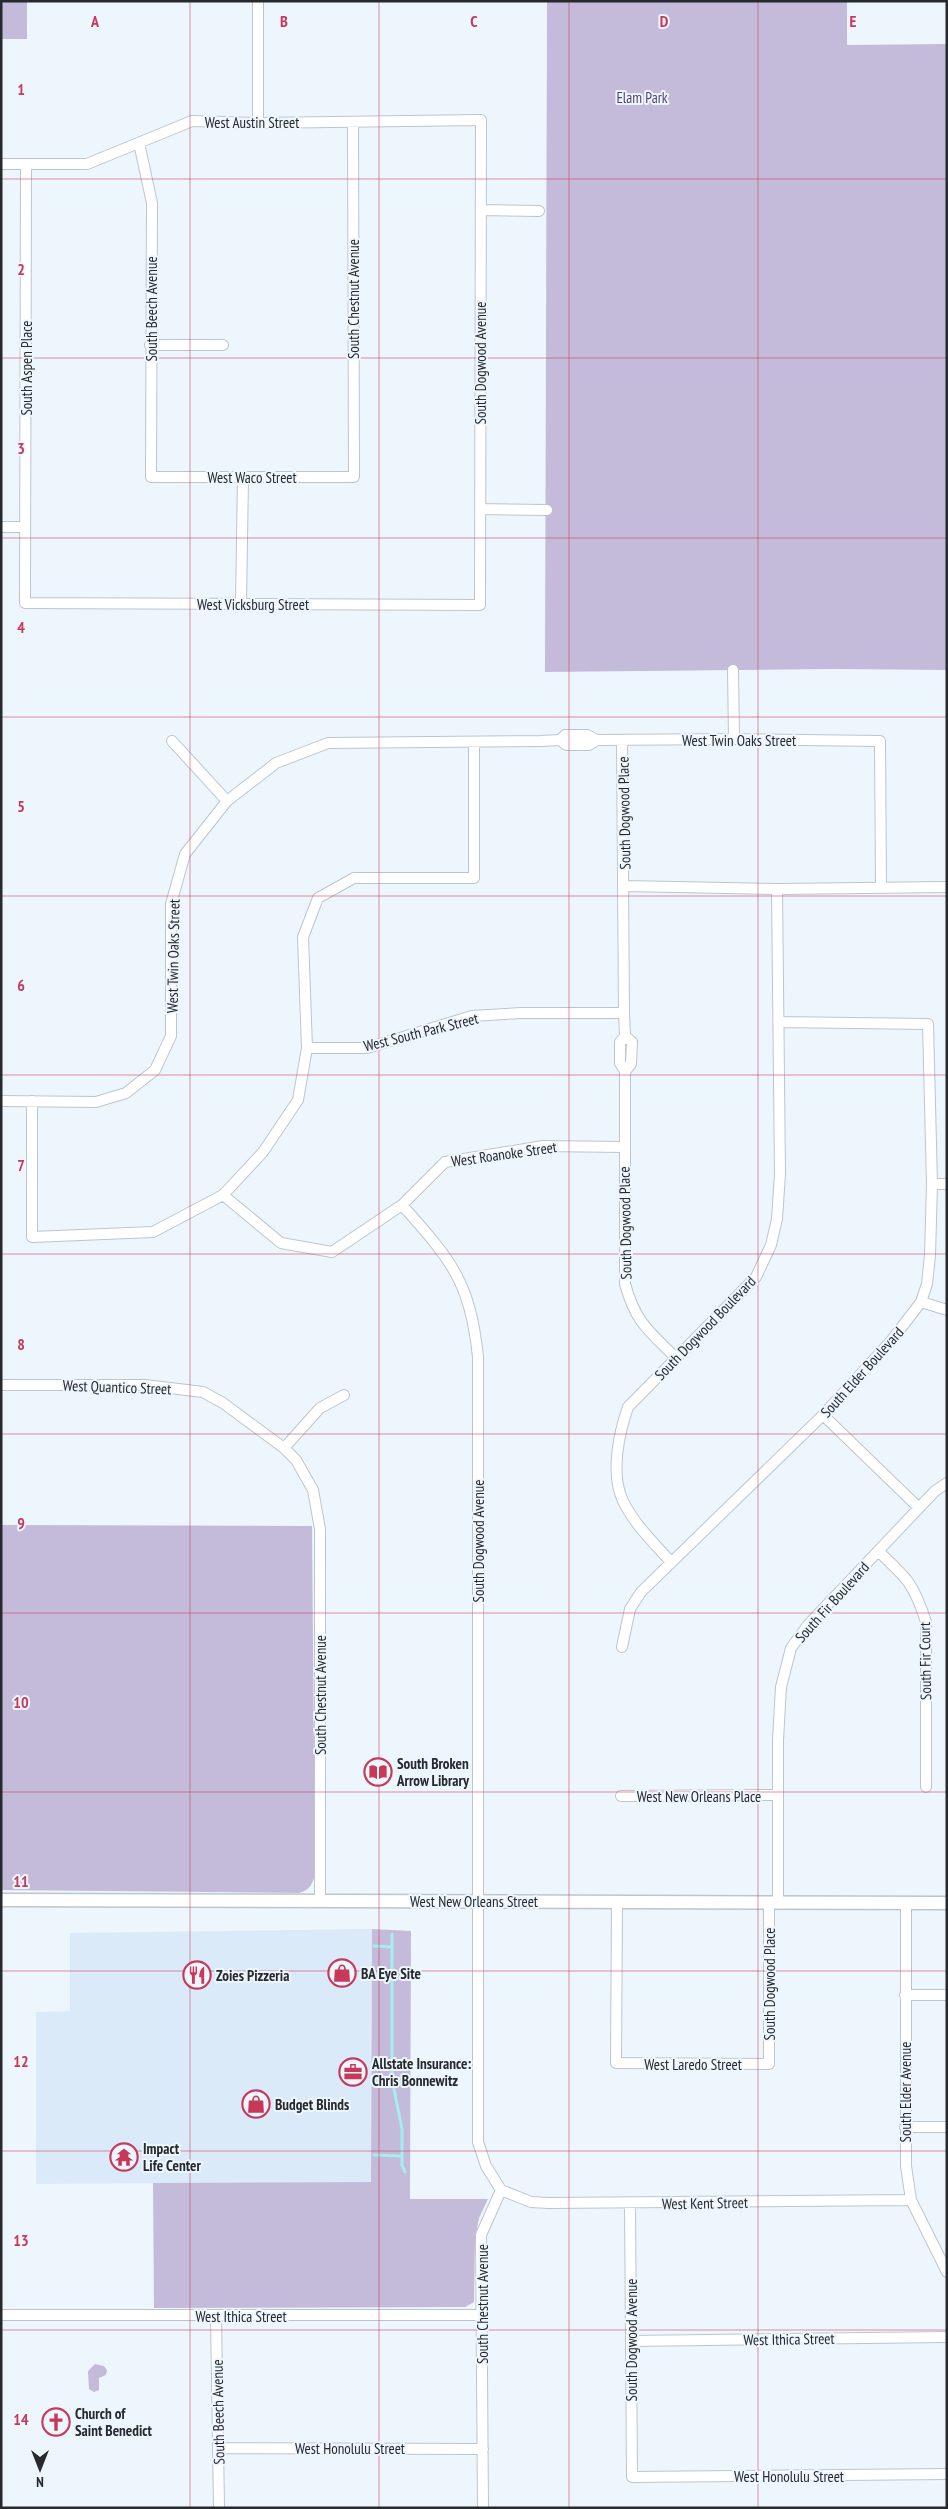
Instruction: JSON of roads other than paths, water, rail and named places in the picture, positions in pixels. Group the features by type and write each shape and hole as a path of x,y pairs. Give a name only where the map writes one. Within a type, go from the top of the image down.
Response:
{"street":[{"path":"258,1 258,123"},
{"name":"West Austin Street","path":"1,164 87,164 192,121 258,123 480,120"},
{"name":"South Dogwood Avenue","path":"480,120 480,605"},
{"name":"South Chestnut Avenue","path":"353,122 354,477"},
{"name":"South Beech Avenue","path":"139,143 152,203 151,477"},
{"name":"South Aspen Place","path":"25,603 26,164"},
{"path":"480,210 539,212"},
{"path":"150,345 223,345"},
{"name":"West Waco Street","path":"151,477 354,477"},
{"path":"241,604 242,477"},
{"path":"480,509 547,510"},
{"path":"1,527 25,527"},
{"name":"West Vicksburg Street","path":"25,603 480,605"},
{"path":"733,670 734,738"},
{"name":"West Twin Oaks Street","path":"1,1101 96,1102 126,1093 155,1070 171,1036 171,904 185,854 227,801 276,763 328,743 560,740 566,745 589,745 597,740 734,738 880,741 881,888"},
{"name":"South Dogwood Place","path":"622,740 625,886 625,1036 620,1042 620,1063 625,1070 625,1284 631,1305 639,1320 676,1358"},
{"path":"172,741 227,801"},
{"path":"32,1101 32,1238 153,1232 223,1195 263,1152 298,1100 307,1048 303,937 318,898 354,878 474,878 474,742"},
{"path":"625,886 777,889 947,887"},
{"name":"South Dogwood Boulevard","path":"670,1562 640,1528 622,1500 617,1471 619,1434 628,1407 756,1276 771,1245 777,1219 780,1174 780,1022 777,889"},
{"name":"West South Park Street","path":"307,1048 367,1048 472,1016 521,1013 624,1013"},
{"name":"South Elder Boulevard","path":"622,1647 630,1609 641,1592 823,1415 892,1341 921,1302 927,1284 930,1255 932,1184 928,1024 780,1022"},
{"name":"West Roanoke Street","path":"223,1195 281,1243 332,1252 402,1205 445,1162 543,1146 625,1147"},
{"path":"932,1184 947,1184"},
{"name":"South Dogwood Avenue","path":"402,1205 440,1248 453,1266 471,1309 477,1348 479,1900"},
{"path":"921,1302 947,1310"},
{"name":"West Quantico Street","path":"1,1385 145,1385 203,1392 223,1403 284,1448 306,1475 313,1490"},
{"path":"284,1448 320,1408 344,1395"},
{"path":"823,1415 919,1508"},
{"name":"South Fir Boulevard","path":"773,1902 781,1688 791,1648 808,1625 935,1491 947,1483"},
{"name":"South Chestnut Avenue","path":"313,1490 320,1529 320,1901"},
{"name":"South Fir Court","path":"878,1551 907,1578 918,1597 926,1622 926,1787"},
{"name":"West New Orleans Place","path":"621,1796 778,1796"},
{"name":"West New Orleans Street","path":"1,1900 479,1900 947,1903"},
{"path":"479,1900 477,1926 478,2142 486,2166 500,2190"},
{"name":"West Laredo Street","path":"617,1901 616,2063 769,2064"},
{"name":"South Dogwood Place","path":"769,2064 773,1902"},
{"name":"South Elder Avenue","path":"906,1903 906,2166 911,2200 947,2272"},
{"path":"905,1995 947,1995"},
{"path":"905,2127 947,2127"},
{"name":"South Chestnut Avenue","path":"483,2508 481,2235 500,2190"},
{"name":"West Kent Street","path":"500,2190 531,2202 630,2204 911,2200"},
{"name":"South Dogwood Avenue","path":"630,2204 632,2477"},
{"name":"West Ithica Street","path":"1,2315 482,2314"},
{"name":"South Beech Avenue","path":"216,2316 219,2508"},
{"name":"West Ithica Street","path":"631,2341 947,2337"},
{"name":"West Honolulu Street","path":"218,2448 483,2449"},
{"name":"West Honolulu Street","path":"632,2477 947,2474"}],"waterway":[{"path":"392,1934 392,2079 402,2129 402,2165 405,2172"},
{"path":"374,1946 392,1947"},
{"path":"374,2155 402,2156"}],"place":[{"name":"South Broken Arrow Library","path":"378,1772"},
{"name":"BA Eye Site","path":"342,1973"},
{"name":"Zoies Pizzeria","path":"197,1975"},
{"name":"Allstate Insurance: Chris Bonnewitz","path":"353,2072"},
{"name":"Budget Blinds","path":"256,2104"},
{"name":"Impact Life Center","path":"124,2157"},
{"name":"Church of Saint Benedict","path":"56,2422"}],"park label":[{"name":"Elam Park","path":"642,97"}]}
